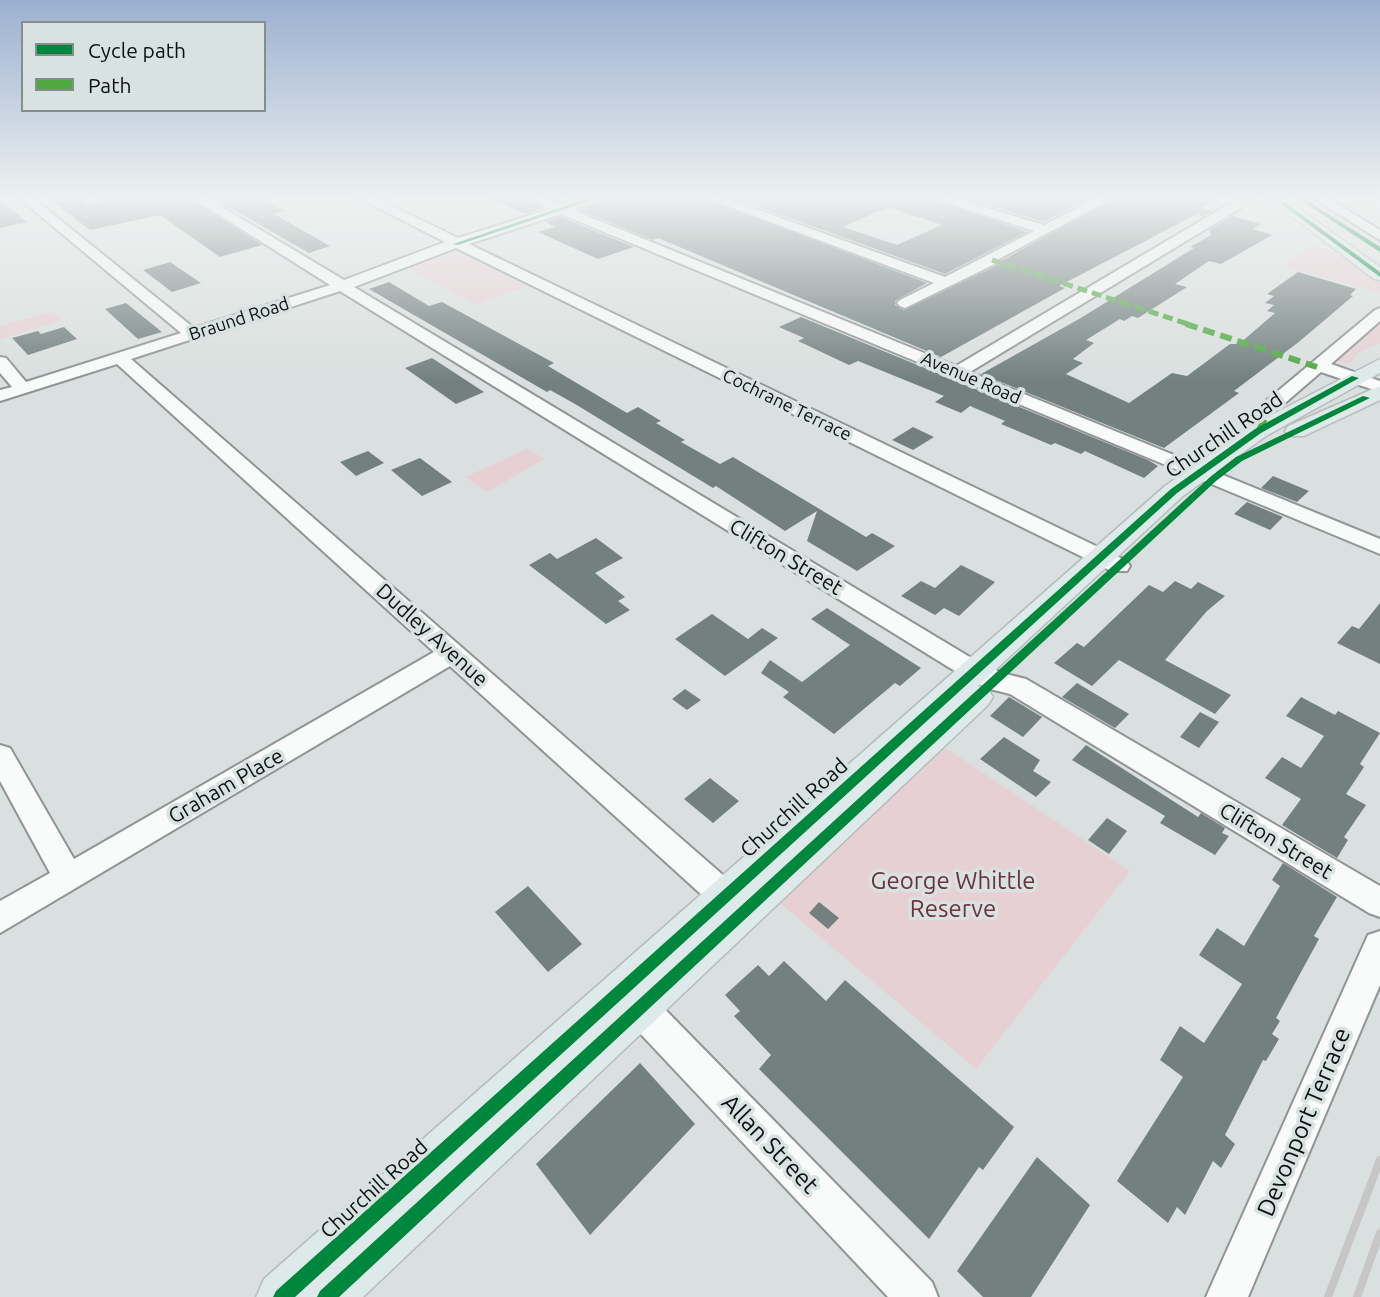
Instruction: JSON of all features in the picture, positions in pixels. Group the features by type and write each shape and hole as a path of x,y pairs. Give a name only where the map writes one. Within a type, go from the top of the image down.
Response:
{"main road":[{"path":"1358,259 1380,275"},
{"name":"Churchill Road","path":"326,1297 632,1000 1110,561 1174,491 1239,459 1372,386 1380,365"},
{"name":"Churchill Road","path":"282,1297 632,1000"}],"street":[{"path":"99,259 192,334"},
{"name":"Clifton Street","path":"297,259 986,676 1017,686 1380,903"},
{"name":"Braund Road","path":"0,396 415,259"},
{"name":"Cochrane Terrace","path":"486,259 1110,561"},
{"name":"Avenue Road","path":"680,259 1380,547"},
{"path":"879,259 947,283"},
{"path":"905,303 992,259"},
{"path":"957,372 1147,259"},
{"name":"Churchill Road","path":"1272,405 1380,313"},
{"name":"Dudley Avenue","path":"120,358 735,905"},
{"path":"0,362 23,389"},
{"path":"1320,365 1372,386"},
{"name":"Graham Place","path":"0,918 453,653"},
{"path":"0,757 69,878"},
{"name":"Devonport Terrace","path":"1227,1297 1380,946"},
{"name":"Allan Street","path":"632,1000 917,1297"}],"green space":[{"path":"413,259 485,259 535,283 476,305 400,263"},
{"path":"1293,259 1346,259 1380,282 1380,293 1282,266"},
{"path":"53,311 63,320 0,339 0,326"},
{"path":"1380,323 1380,343 1357,353 1351,363 1333,359 1341,357 1361,340 1358,334 1364,330 1373,330"},
{"path":"527,449 545,459 487,492 465,477"},
{"name":"George Whittle Reserve","path":"932,739 1130,871 976,1069 767,892"}],"building":[{"path":"707,259 863,259 927,283 895,301 895,305 904,310 998,265 1006,259 1112,259 1059,286 1065,288 941,357"},
{"path":"902,259 975,259 945,274"},
{"path":"1177,259 1231,259 1221,264 1209,261 1175,284 1187,287 1138,318 1132,316 1124,321 1120,319 1086,340 1094,343 1073,359 1083,363 1066,374 1129,403 1172,373 1187,376 1230,344 1239,344 1275,313 1267,311 1274,305 1265,303 1274,296 1267,294 1298,272 1356,289 1350,295 1353,296 1300,341 1234,391 1239,393 1164,448 981,374 1079,319"},
{"path":"170,262 201,283 172,292 143,270"},
{"path":"389,282 429,306 442,302 554,363 548,366 627,413 638,407 661,421 656,423 685,440 681,442 720,464 733,457 866,537 872,533 895,546 857,571 807,541 817,511 785,531 716,486 713,488 575,404 550,390 547,392 369,289"},
{"path":"126,303 162,332 138,339 105,309"},
{"path":"801,317 1158,466 1144,478 1085,451 1081,454 1055,443 1051,445 1001,424 1005,421 970,406 961,413 935,402 944,396 858,361 849,365 798,341 804,338 779,327"},
{"path":"64,327 77,339 28,355 12,338 38,331 41,334"},
{"path":"432,358 484,392 456,404 405,368"},
{"path":"913,427 934,437 913,450 892,440"},
{"path":"368,451 384,463 356,476 340,462"},
{"path":"420,458 452,482 422,496 391,470"},
{"path":"1273,476 1309,491 1297,502 1261,488"},
{"path":"1247,502 1283,517 1270,530 1234,514"},
{"path":"596,538 623,558 595,573 625,597 618,601 630,610 606,624 529,565 550,553 557,559"},
{"path":"961,565 995,582 959,616 944,608 935,615 901,596 921,581 935,588"},
{"path":"1175,581 1191,589 1198,582 1225,596 1207,611 1165,660 1231,695 1215,714 1119,660 1092,686 1054,663 1077,643 1084,647 1149,585 1163,592"},
{"path":"1380,603 1380,664 1337,643 1352,626 1359,629"},
{"path":"827,608 921,668 900,686 895,683 834,734 783,697 789,692 761,673 770,660 802,682 850,645 811,619"},
{"path":"712,614 748,639 762,628 778,638 725,676 675,639"},
{"path":"1077,683 1129,714 1115,728 1062,697"},
{"path":"685,689 701,700 687,710 672,699"},
{"path":"1009,697 1042,717 1023,737 990,716"},
{"path":"1301,697 1335,715 1338,711 1380,733 1360,764 1364,767 1346,794 1366,805 1344,837 1348,840 1337,858 1282,825 1301,799 1265,778 1282,757 1301,768 1324,736 1286,716"},
{"path":"1200,712 1219,722 1199,748 1180,737"},
{"path":"1004,737 1040,760 1033,771 1051,782 1036,797 980,759"},
{"path":"1086,745 1198,817 1201,813 1225,828 1222,833 1229,836 1215,855 1160,823 1165,816 1072,760"},
{"path":"710,778 739,801 713,823 684,799"},
{"path":"1107,818 1127,831 1109,854 1088,840"},
{"path":"1283,863 1337,897 1314,936 1319,939 1276,1018 1280,1021 1272,1034 1279,1039 1266,1061 1263,1060 1225,1135 1235,1144 1221,1168 1213,1161 1185,1215 1177,1207 1168,1223 1117,1181 1183,1077 1160,1060 1180,1026 1204,1043 1242,984 1199,955 1217,928 1244,946 1280,886 1272,880"},
{"path":"528,886 582,944 548,972 495,912"},
{"path":"819,902 839,918 828,929 809,913"},
{"path":"784,961 826,1001 845,980 1014,1127 983,1170 979,1167 929,1239 759,1069 771,1055 734,1016 740,1011 725,995 758,965 769,976"},
{"path":"640,1063 695,1124 590,1235 536,1164"},
{"path":"1037,1157 1090,1205 1031,1297 983,1297 957,1271"}],"railway":[{"path":"1328,1297 1380,1160"},
{"path":"1357,1297 1380,1233"}],"marked path":[{"path":"992,260 1317,367"},
{"path":"1259,430 1272,405"}],"cycle path":[{"path":"1358,259 1380,275"},
{"path":"282,1297 1174,491 1258,431 1355,378"},
{"path":"326,1297 1213,479 1239,459 1366,398"}]}
